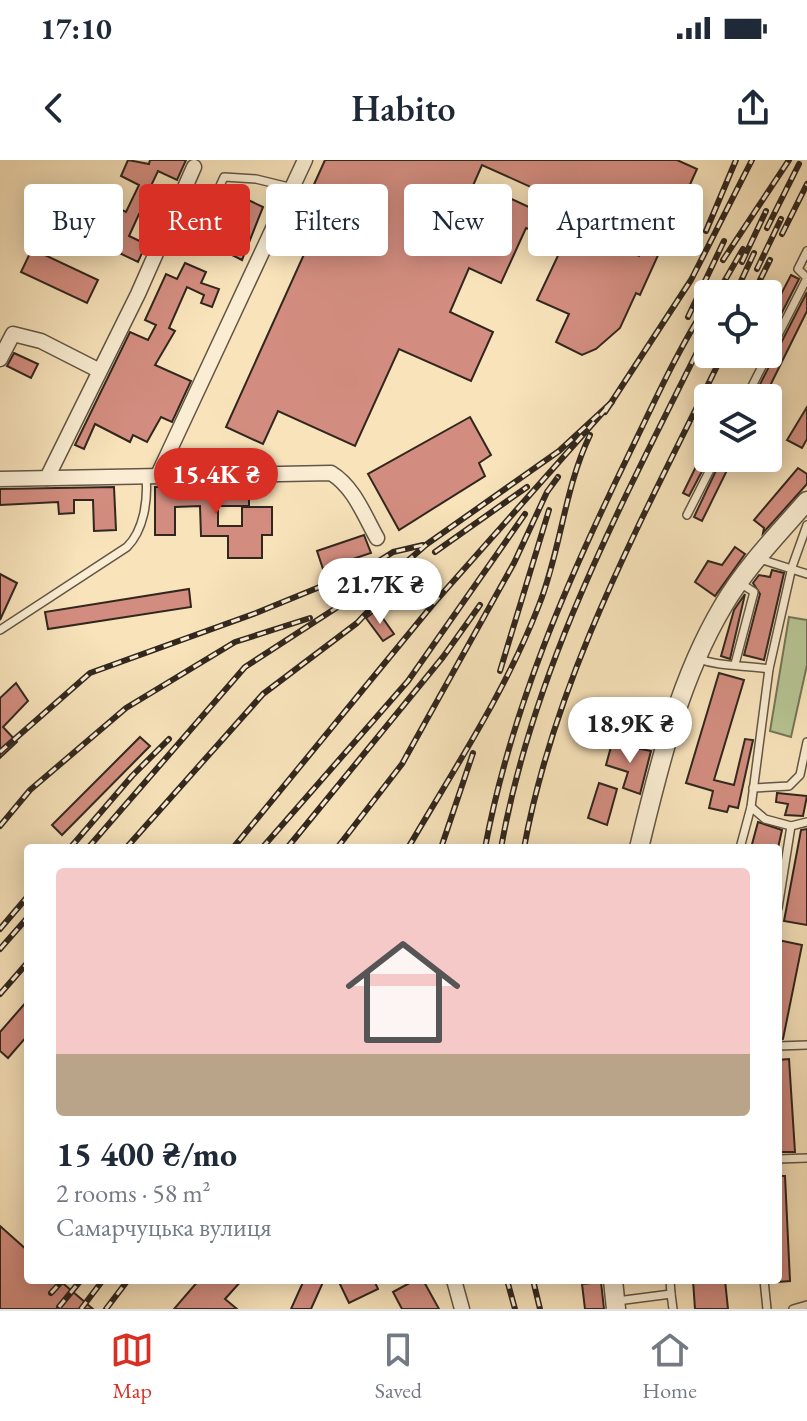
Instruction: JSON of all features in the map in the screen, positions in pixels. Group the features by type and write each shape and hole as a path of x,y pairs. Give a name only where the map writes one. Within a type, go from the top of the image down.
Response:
{"street":[{"path":"295,184 305,160"},
{"path":"47,478 138,294 194,167"},
{"path":"152,475 266,243"},
{"path":"0,359 13,334 41,341 98,370"},
{"path":"0,479 331,473 348,487 377,538"},
{"path":"640,844 661,760 697,658 723,605 757,559 807,501"},
{"path":"455,1284 462,1309"},
{"path":"613,1284 615,1305"}],"lane":[{"path":"221,184 224,177 277,184"},
{"path":"753,384 807,278 798,269 807,251"},
{"path":"687,515 709,472"},
{"path":"0,630 133,540 152,475"},
{"path":"741,844 751,807 769,669 792,567 807,525"},
{"path":"757,559 807,574"},
{"path":"735,664 754,592 740,583"},
{"path":"697,658 719,666 735,664 769,669"},
{"path":"753,788 789,786 800,775 807,742"},
{"path":"751,807 765,819 791,826 807,822"},
{"path":"782,883 791,826"},
{"path":"782,1046 807,1045"},
{"path":"782,1159 807,1158"},
{"path":"670,1284 673,1309"},
{"path":"764,1284 767,1309"},
{"path":"615,1305 671,1294"},
{"path":"793,1309 807,1305"}],"green space":[{"path":"789,617 807,620 807,665 791,737 770,731"}],"building":[{"path":"128,160 149,164 150,160 186,160 177,180 158,171 152,184 139,185 121,176"},
{"path":"325,160 677,160 697,169 690,184 528,186 482,165 474,184 404,184 404,256 512,256 512,199 528,207 528,229 501,283 469,268 450,312 493,332 471,381 399,349 355,446 278,411 263,444 226,427 303,256 388,256 388,184 314,184"},
{"path":"139,185 139,214 129,236 139,241 138,262 123,255 123,210 126,212"},
{"path":"250,201 263,207 250,240"},
{"path":"29,256 47,256 98,280 87,303 21,272"},
{"path":"558,256 658,256 640,295 636,293 620,328 596,349 582,355 556,342 569,314 537,300"},
{"path":"185,263 206,272 201,283 219,289 212,307 201,303 204,295 187,287 169,328 175,331 155,365 191,381 172,422 161,417 147,442 133,435 130,442 95,424 84,449 75,445 130,332 148,340 156,325 145,320 166,274 177,279"},
{"path":"791,275 799,279 782,312 782,292"},
{"path":"807,292 807,311 782,362 782,341"},
{"path":"14,353 38,364 31,378 7,366"},
{"path":"768,368 779,368 771,384 760,384"},
{"path":"807,407 807,439 802,448 787,440"},
{"path":"470,417 491,455 479,463 485,476 399,530 368,474"},
{"path":"798,468 807,474 807,484 763,533 764,528 754,520"},
{"path":"694,471 702,472 689,496 683,493"},
{"path":"715,472 726,472 702,521 694,517"},
{"path":"249,486 249,506 218,506 218,526 242,526 242,507 272,507 272,535 262,535 262,558 228,558 228,536 201,536 200,506 175,507 175,535 155,535 155,487"},
{"path":"114,487 116,530 94,531 93,500 74,500 74,513 59,514 58,502 0,505 0,489"},
{"path":"364,535 371,553 323,569 317,551"},
{"path":"735,547 745,554 715,596 695,582 708,561 722,565"},
{"path":"772,570 784,573 764,660 744,655 760,594 753,583 759,575 770,577"},
{"path":"0,574 17,583 0,620"},
{"path":"189,589 191,607 48,629 45,612"},
{"path":"745,594 730,659 721,656 734,610"},
{"path":"377,610 394,634 383,641 366,618"},
{"path":"719,673 744,680 714,780 734,785 745,739 753,740 738,808 729,806 727,812 709,808 713,791 686,783"},
{"path":"16,683 28,701 3,727 17,742 0,758 0,698"},
{"path":"140,737 150,746 62,835 52,825"},
{"path":"612,743 651,751 640,794 623,788 628,772 606,765"},
{"path":"599,783 617,789 607,825 588,818"},
{"path":"777,793 807,796 803,816 785,815 788,804 776,802"},
{"path":"758,822 782,830 779,844 752,844"},
{"path":"807,829 807,925 784,921 801,830"},
{"path":"782,941 802,945 782,1039"},
{"path":"24,1005 24,1040 8,1058 0,1051 0,1032"},
{"path":"789,1059 795,1152 782,1152 782,1060"},
{"path":"782,1176 785,1176 790,1281 782,1282"},
{"path":"0,1226 24,1247 24,1284 64,1284 93,1309 0,1309"},
{"path":"196,1284 238,1284 225,1299 237,1309 174,1309"},
{"path":"302,1284 322,1284 311,1309 291,1309"},
{"path":"340,1284 376,1284 378,1289 349,1303"},
{"path":"408,1284 425,1284 439,1309 402,1309 393,1292"},
{"path":"582,1284 601,1284 604,1309 585,1309"},
{"path":"693,1284 725,1284 728,1309 695,1309"}],"railway":[{"path":"706,231 736,160"},
{"path":"605,412 691,280 752,160"},
{"path":"723,260 789,160"},
{"path":"767,228 799,164"},
{"path":"782,234 807,184"},
{"path":"742,262 766,211"},
{"path":"757,269 781,219"},
{"path":"688,317 724,241"},
{"path":"725,280 743,249"},
{"path":"741,280 754,253"},
{"path":"760,280 770,260"},
{"path":"486,844 510,746 563,598 657,396 694,327"},
{"path":"502,844 516,779 559,647 615,518 694,358"},
{"path":"525,844 558,719 581,656 635,534 716,368"},
{"path":"91,844 245,667 404,564 427,544 559,451 612,402 434,603 236,844"},
{"path":"410,844 478,729 526,637 553,563 574,477 590,435"},
{"path":"340,844 402,764 514,563 547,492 558,477"},
{"path":"435,552 527,487"},
{"path":"500,671 549,510"},
{"path":"265,844 408,681 525,514"},
{"path":"0,752 90,673 256,613 371,566 393,552 423,545"},
{"path":"130,844 263,694 357,623 405,572"},
{"path":"290,844 443,657 480,605"},
{"path":"0,826 30,790 126,708 235,642 310,618"},
{"path":"73,844 132,776 169,739"},
{"path":"442,844 473,753"},
{"path":"0,929 24,901"},
{"path":"0,949 24,922"},
{"path":"0,994 24,967"},
{"path":"51,1293 59,1284"},
{"path":"59,1307 78,1284"},
{"path":"81,1309 100,1284"},
{"path":"106,1309 125,1284"},
{"path":"508,1284 515,1309"},
{"path":"534,1284 540,1309"}]}
